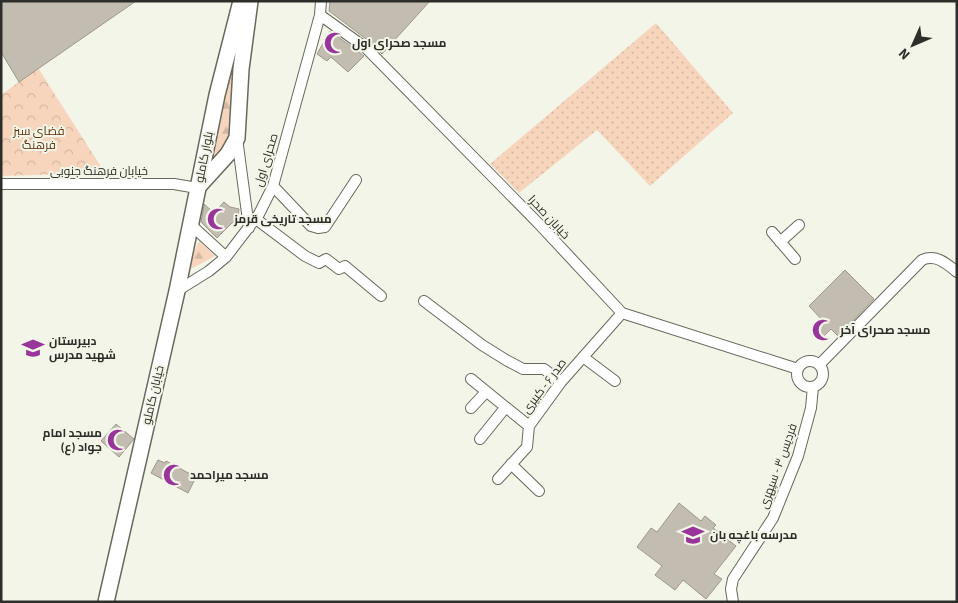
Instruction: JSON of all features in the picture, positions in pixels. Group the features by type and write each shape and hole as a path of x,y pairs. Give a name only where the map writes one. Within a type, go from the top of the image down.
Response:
{"street":[{"name":"بلوار کاملو","path":"232,1 237,20"},
{"name":"بلوار کاملو","path":"197,188 217,95 241,1"},
{"name":"بلوار کاملو","path":"197,188 228,154 237,138 241,69 250,1"},
{"name":"صحرای اول","path":"177,291 226,257 256,219 273,186 320,15 321,1"},
{"name":"خیابان صحرا","path":"320,15 366,48 527,211 622,313 798,369"},
{"path":"237,138 249,228"},
{"path":"273,186 311,226 318,228 325,227 356,180"},
{"name":"خیابان فرهنگ جنوبی","path":"1,184 174,184 197,188"},
{"name":"خیابان کاملو","path":"106,602 177,291 197,188"},
{"path":"256,219 305,256 319,263 326,259 339,268 345,266 381,296"},
{"path":"190,224 226,257"},
{"path":"780,242 799,225"},
{"path":"772,232 794,259"},
{"path":"819,365 920,261 925,258 935,258 944,261 957,272"},
{"path":"182,263 192,275 202,275"},
{"path":"424,301 482,345 506,360 523,369 544,369 561,382"},
{"name":"صدر ۶ - کبیری","path":"498,479 527,446 530,426 561,382 622,313"},
{"path":"583,357 616,381"},
{"path":"809,362 819,365 822,371 822,378 819,384 812,387 800,382 797,376 798,369 803,364 809,362"},
{"path":"471,379 530,426"},
{"name":"فردیس ۳ - سپهری","path":"733,602 731,589 733,579 773,518 798,456 811,408 812,387"},
{"path":"471,408 486,392"},
{"path":"480,439 506,408"},
{"path":"511,464 539,490"}],"green space":[{"path":"656,23 733,113 650,186 597,130 519,193 490,164"},
{"path":"240,28 231,140 212,158 214,136"},
{"name":"فضای سبز فرهنگ","path":"38,68 105,173 1,176 1,95"},
{"path":"199,241 215,256 191,269 188,265"}],"building":[{"path":"1,1 136,1 19,82 1,52"},
{"path":"330,1 430,1 382,54 370,42 329,11"},
{"name":"مسجد صحرای اول","path":"330,31 364,56 348,72 331,57 327,61 317,54"},
{"name":"مسجد تاریخی قرمز","path":"224,202 230,207 239,209 238,217 217,238 201,222 204,204 214,213"},
{"name":"مسجد صحرای آخر","path":"845,270 874,299 838,336 831,329 823,337 816,330 824,322 809,306"},
{"name":"مسجد امام جواد (ع)","path":"116,424 134,439 119,457 101,441"},
{"name":"مسجد میراحمد","path":"158,460 165,463 166,461 196,477 188,493 151,473"},
{"path":"679,503 701,521 705,516 716,525 713,528 736,546 714,574 722,579 706,599 683,580 675,590 655,575 662,566 637,547 651,528 657,532"}],"place":[{"name":"مسجد صحرای اول","path":"335,43"},
{"name":"مسجد تاریخی قرمز","path":"218,219"},
{"name":"مسجد صحرای آخر","path":"823,330"},
{"name":"دبیرستان شهید مدرس","path":"33,348"},
{"name":"مسجد امام جواد (ع)","path":"118,440"},
{"name":"مسجد میراحمد","path":"174,475"},
{"name":"مدرسه باغچه بان","path":"693,535"}]}
